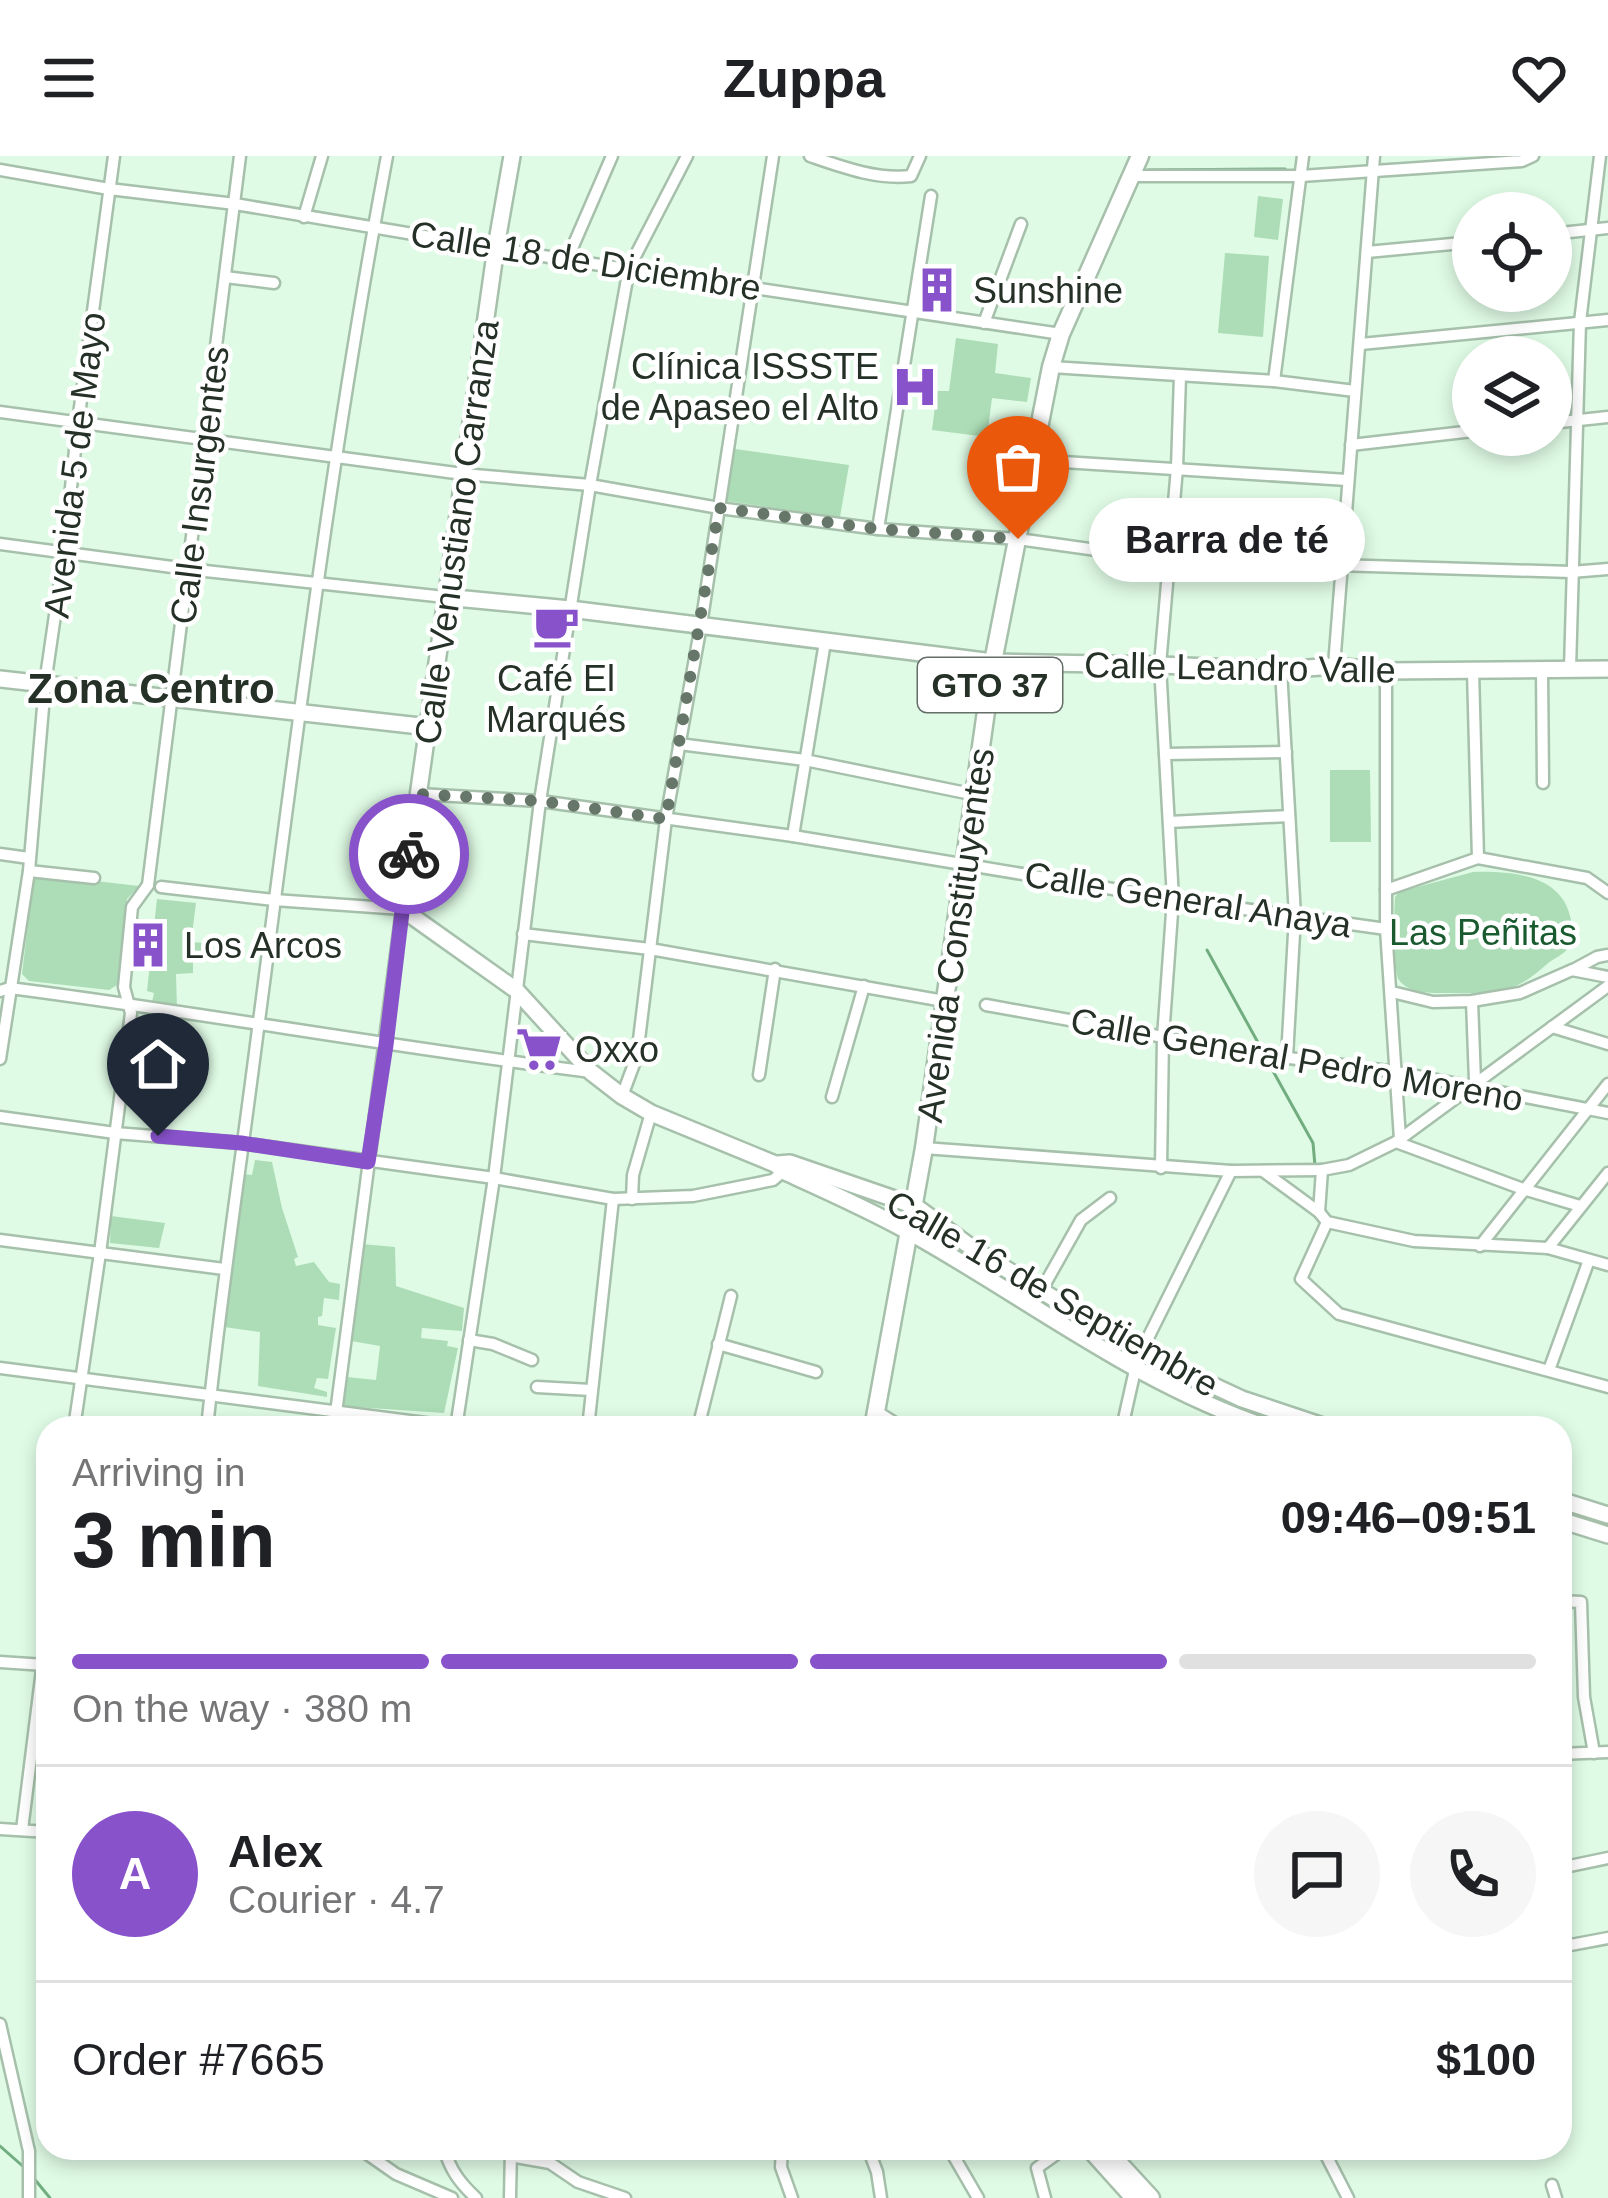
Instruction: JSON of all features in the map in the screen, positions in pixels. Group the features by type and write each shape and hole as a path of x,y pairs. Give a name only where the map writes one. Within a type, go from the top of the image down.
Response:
{"main road":[{"name":"Avenida Constituyentes","path":"910,1232 993,662 1051,368 1061,334 1140,156"},
{"name":"GTO 37","path":"875,1416 910,1232"},
{"path":"1100,2160 1134,2198"},
{"path":"1117,2160 1151,2198"}],"street":[{"name":"Avenida 5 de Mayo","path":"0,1059 5,990 29,865 45,684 114,156"},
{"name":"Calle Insurgentes","path":"75,1416 131,1013 124,987 132,907 155,886 187,569 240,156"},
{"path":"304,217 322,156"},
{"path":"208,1416 224,1269 319,582 387,156"},
{"name":"Calle Venustiano Carranza","path":"402,909 512,156"},
{"path":"567,260 612,156"},
{"path":"460,1416 540,801 629,268 687,156"},
{"path":"622,1096 637,1056 666,819 701,625 773,156"},
{"path":"810,156 897,178 910,176 920,156"},
{"path":"1274,381 1304,156"},
{"path":"1334,667 1374,156"},
{"path":"1132,176 1301,176 1533,156"},
{"path":"1570,669 1580,322 1600,156"},
{"name":"Calle 18 de Diciembre","path":"0,170 1061,334"},
{"path":"878,529 931,196"},
{"path":"984,323 1021,224"},
{"path":"1572,232 1608,228"},
{"path":"1367,252 1452,244"},
{"path":"225,277 274,283"},
{"path":"1361,344 1608,320"},
{"path":"1051,368 1274,381 1355,391"},
{"path":"1161,1168 1163,1037 1173,899 1160,665 1180,376"},
{"path":"0,412 463,474 590,485 878,529 1018,539 1168,560 1571,572 1608,569"},
{"path":"1572,420 1608,417"},
{"path":"1351,445 1452,433"},
{"path":"1032,460 1348,480"},
{"path":"0,544 445,598"},
{"name":"Calle Leandro Valle","path":"445,598 993,662 1282,670 1608,669"},
{"path":"793,836 825,642"},
{"path":"1542,669 1543,783"},
{"path":"1280,1057 1294,916 1282,670"},
{"path":"1386,671 1386,929 1398,1140"},
{"path":"1473,671 1478,858"},
{"path":"0,679 429,728"},
{"path":"679,744 805,760 976,795"},
{"path":"1165,754 1286,752"},
{"name":"Calle General Anaya","path":"419,794 540,801 793,836 1386,929"},
{"path":"1169,822 1289,816"},
{"path":"0,854 94,878"},
{"path":"1386,890 1478,858 1587,878 1608,893"},
{"path":"155,886 274,901 402,909 336,1416"},
{"name":"Calle 16 de Septiembre","path":"402,909 516,990 592,1072 651,1113 783,1166 915,1206 975,1250 1141,1352 1242,1400 1292,1416"},
{"path":"523,934 650,949 944,1001"},
{"path":"1392,992 1433,1002 1472,1001 1520,993 1608,956"},
{"path":"759,1075 775,970"},
{"path":"1572,970 1608,981"},
{"path":"924,1148 1231,1171 1322,1170 1349,1165 1398,1140 1608,981"},
{"path":"832,1096 864,986"},
{"path":"5,990 128,1003 592,1072"},
{"path":"1472,1001 1472,1084"},
{"name":"Calle General Pedro Moreno","path":"986,1005 1258,1054 1472,1084 1608,1114"},
{"path":"1552,1027 1608,1044"},
{"path":"1480,1246 1608,1084"},
{"path":"632,1199 633,1175 651,1113"},
{"path":"0,1117 241,1143 613,1199 693,1196 772,1180 783,1166"},
{"path":"1398,1140 1580,1206"},
{"name":"Calle 16 de Septiembre","path":"783,1166 910,1232 1135,1370 1235,1416"},
{"path":"1260,1169 1323,1217 1414,1241 1548,1248 1608,1265"},
{"path":"1322,1170 1323,1217 1301,1279 1339,1315 1608,1387"},
{"path":"1125,1416 1141,1352 1231,1171"},
{"path":"1548,1248 1608,1173"},
{"path":"1032,1307 1081,1220 1110,1198"},
{"path":"590,1416 613,1199"},
{"path":"0,1240 224,1269"},
{"path":"966,1267 975,1250"},
{"path":"1549,1370 1589,1260"},
{"path":"701,1416 731,1296"},
{"path":"469,1340 532,1360"},
{"path":"718,1344 817,1372"},
{"path":"0,1368 366,1416"},
{"path":"537,1388 592,1390"},
{"path":"1237,1416 1242,1400"},
{"path":"1572,1504 1608,1515"},
{"path":"1572,1524 1608,1535"},
{"path":"1572,1601 1581,1602 1584,1697 1594,1753"},
{"path":"0,1662 36,1664"},
{"path":"22,1830 36,1730"},
{"path":"1572,1754 1608,1752"},
{"path":"0,1829 36,1831"},
{"path":"1572,1866 1608,1858"},
{"path":"1572,1945 1608,1939"},
{"path":"0,2024 29,2151 29,2198"},
{"path":"376,2160 452,2198"},
{"path":"448,2160 476,2198"},
{"path":"510,2198 511,2160"},
{"path":"539,2160 578,2182 625,2198"},
{"path":"781,2160 792,2198"},
{"path":"873,2160 881,2198"},
{"path":"956,2160 978,2198"},
{"path":"1045,2198 1037,2168 1048,2160"},
{"path":"1329,2160 1348,2198"}],"green space":[{"path":"1258,196 1283,199 1278,240 1254,237"},
{"path":"1225,253 1269,256 1263,337 1218,333"},
{"path":"956,338 998,344 995,373 1031,378 1027,402 992,398 987,437 932,430 937,391 949,391"},
{"path":"735,449 849,465 840,517 726,501"},
{"path":"1330,770 1370,770 1371,842 1330,842"},
{"name":"Las Peñitas","path":"1473,872 1533,878 1558,893 1571,920 1568,948 1507,989 1437,993 1408,988 1399,980 1396,965 1395,897"},
{"path":"34,874 139,886 127,899 117,985 109,990 29,981 22,974"},
{"path":"157,899 196,903 191,942 204,943 204,953 193,954 193,973 176,974 177,1009 151,1007 154,993 147,991"},
{"path":"255,1160 272,1162 298,1257 296,1266 314,1262 329,1282 340,1284 339,1300 324,1298 318,1317 318,1325 336,1328 328,1379 317,1378 314,1388 327,1392 327,1397 258,1386 260,1332 224,1327 243,1174 252,1175"},
{"path":"111,1216 165,1223 159,1248 110,1243"},
{"path":"362,1244 395,1247 396,1286 464,1308 462,1331 422,1328 421,1338 448,1341 447,1346 458,1348 444,1413 341,1406 347,1377 376,1380 380,1346 351,1341"}],"waterway":[{"path":"1148,170 1285,169"},
{"path":"1207,950 1261,1048"},
{"path":"1268,1062 1313,1143 1315,1166"},
{"path":"0,2146 26,2169"},
{"path":"32,2176 50,2198"}],"way so far":[{"path":"409,854 419,794 540,801 666,819 719,508 878,529 1018,539"}],"place":[{"name":"Sunshine","path":"937,290"},
{"name":"Clínica ISSSTE de Apaseo el Alto","path":"915,387"},
{"name":"Barra de té","path":"1018,539"},
{"name":"Café El Marqués","path":"556,626"},
{"name":"Los Arcos","path":"148,945"},
{"name":"Oxxo","path":"539,1049"}],"district":[{"name":"Zona Centro","path":"151,688"}],"route":[{"path":"158,1136 368,1162 409,854"}]}
